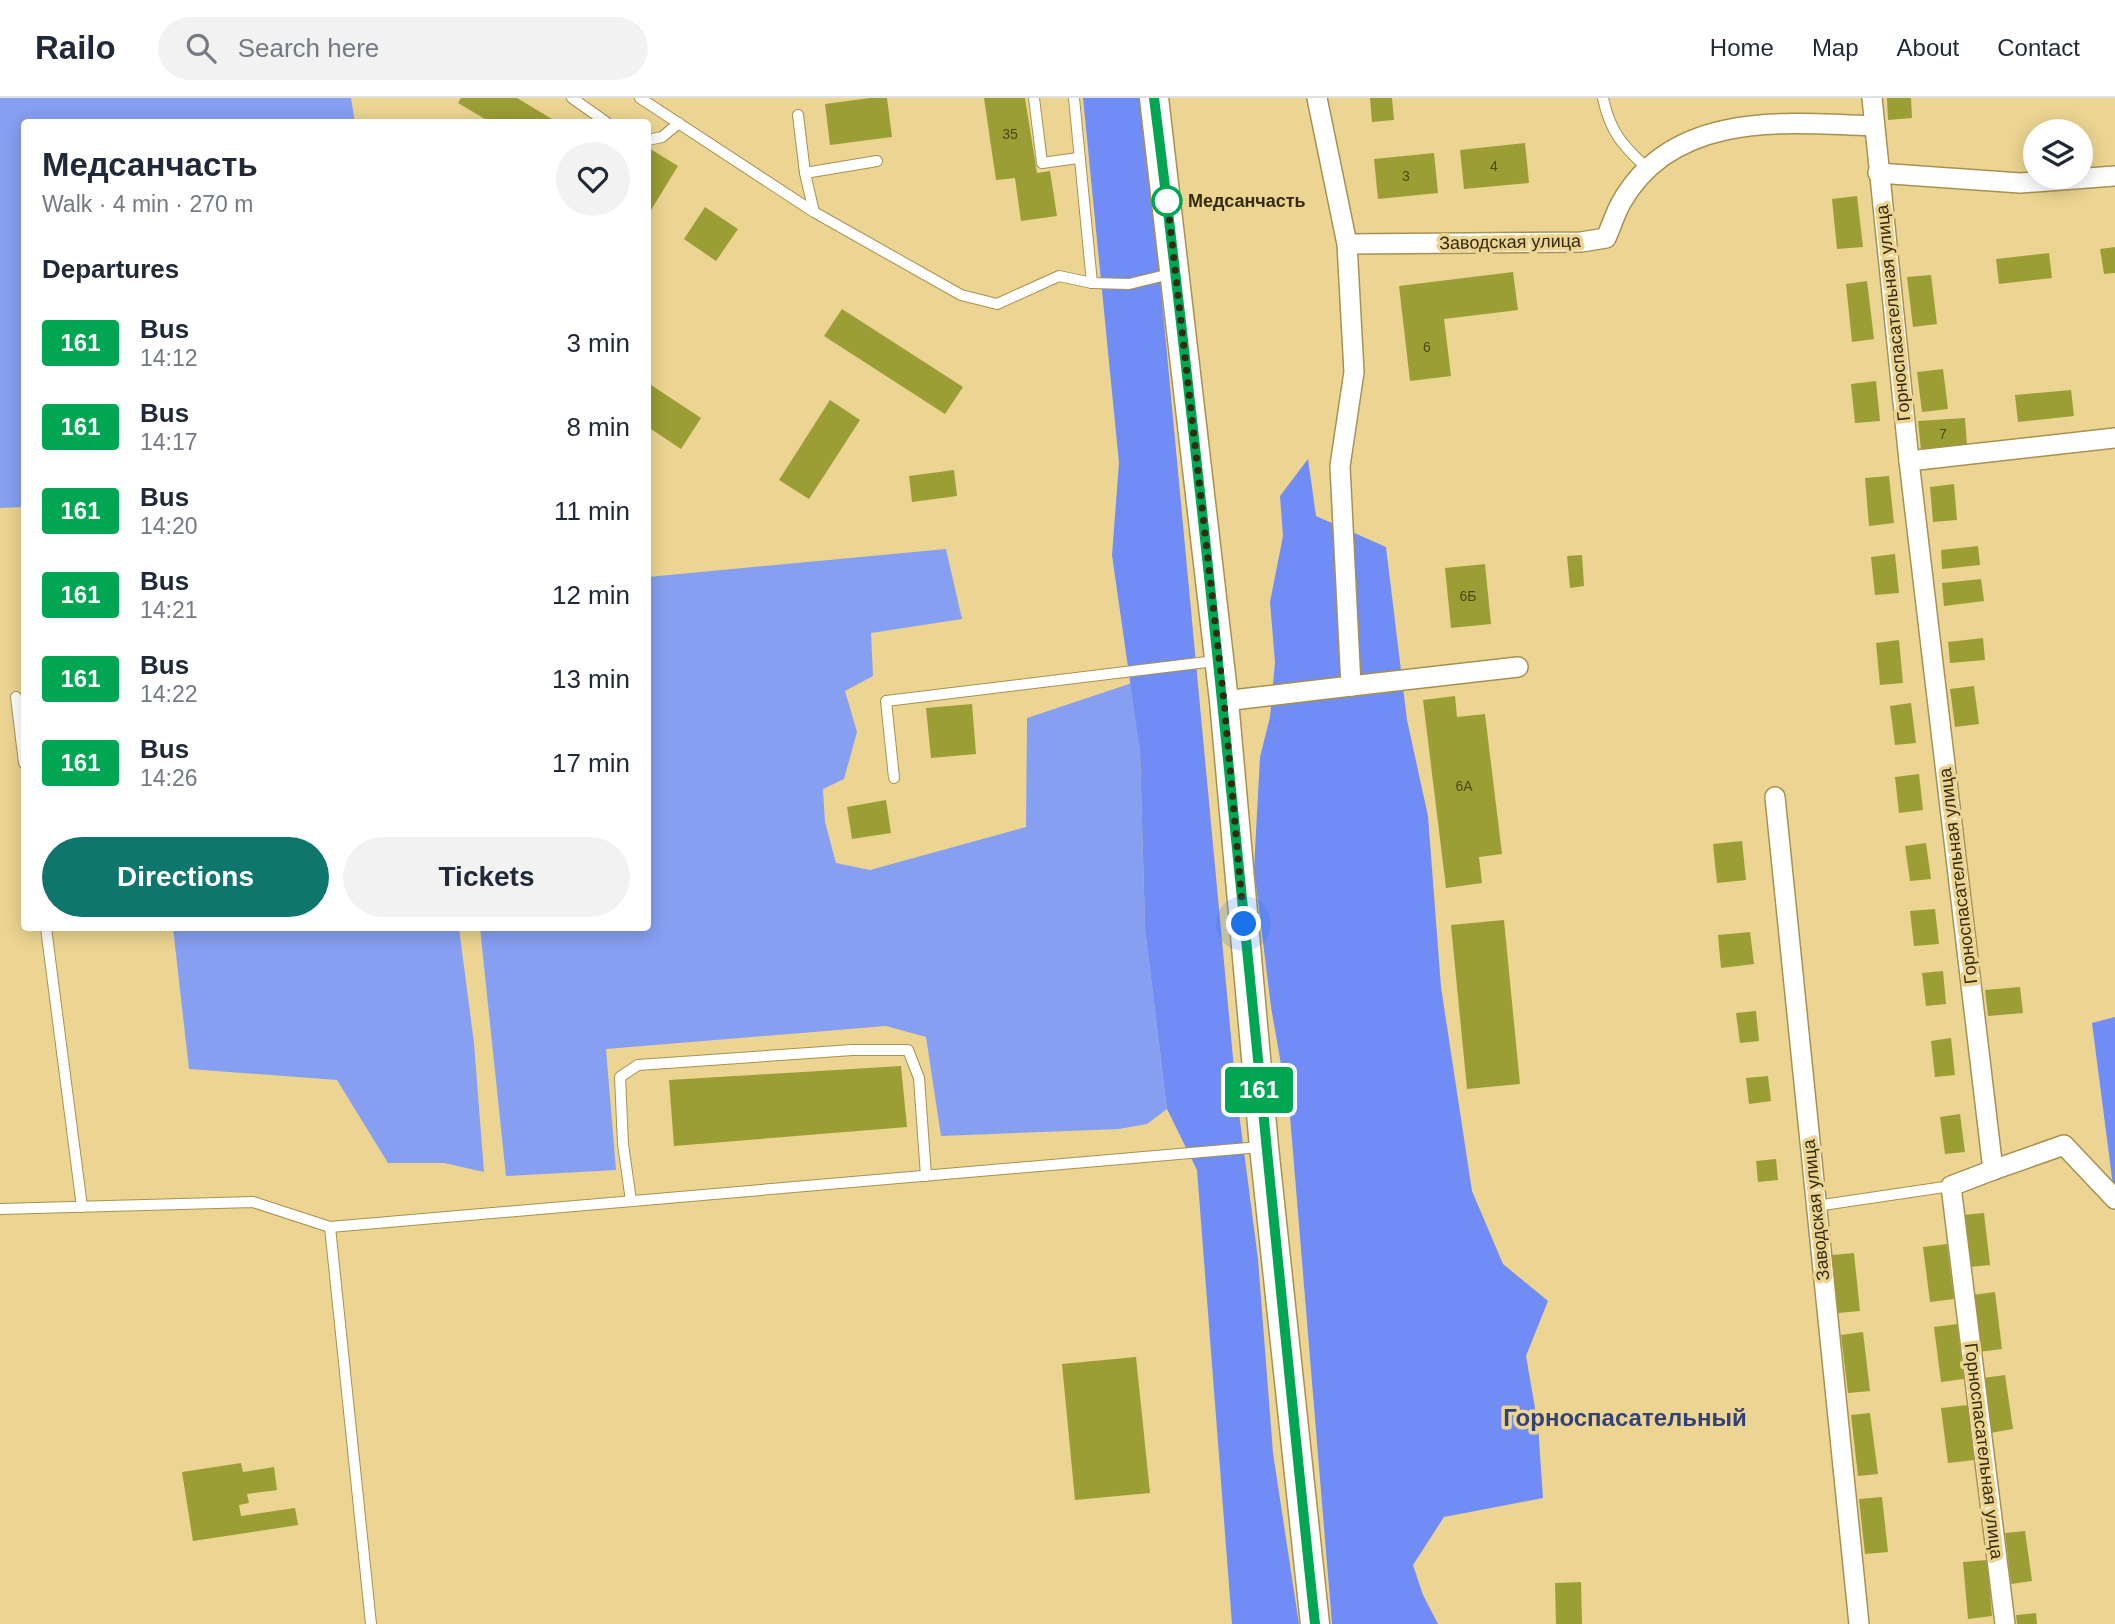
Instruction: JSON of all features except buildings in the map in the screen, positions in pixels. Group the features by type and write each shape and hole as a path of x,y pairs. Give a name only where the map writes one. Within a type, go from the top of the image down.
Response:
{"street":[{"path":"1154,98 1224,701 1264,1147 1315,1624"},
{"path":"1317,98 1347,244 1354,372 1340,466 1351,686"},
{"name":"Горноспасательная улица","path":"1872,98 1909,461 1993,1170"},
{"name":"Заводская улица","path":"1347,244 1581,243 1606,238 1621,202 1648,169 1689,142 1736,126 1781,122 1874,126"},
{"path":"1878,173 2020,183 2115,176"},
{"path":"1909,461 2115,438"},
{"path":"1224,701 1518,667"},
{"name":"Заводская улица","path":"1775,797 1859,1624"},
{"path":"1951,1186 2064,1145 2115,1199"},
{"name":"Горноспасательная улица","path":"1951,1186 2005,1624"}],"lane":[{"path":"572,98 602,119"},
{"path":"640,98 814,212 961,295 997,304 1059,276 1092,283 1129,284 1176,273"},
{"path":"1034,98 1042,163 1078,158"},
{"path":"1074,98 1092,283"},
{"path":"1603,98 1607,116 1621,145 1648,169"},
{"path":"798,115 805,173 814,212"},
{"path":"651,139 662,137 678,123"},
{"path":"805,173 877,161"},
{"path":"894,778 886,701 1219,661"},
{"path":"16,697 21,738"},
{"path":"46,931 82,1207"},
{"path":"631,1201 623,1144 620,1077 638,1065 852,1050 908,1050 919,1078 926,1176"},
{"path":"0,1209 253,1202 330,1227 1264,1147"},
{"path":"1815,1206 1951,1186"},
{"path":"330,1227 371,1624"}],"shaded area":[{"path":"0,98 351,98 354,119 21,119 21,507 0,508"},
{"path":"1083,98 1143,98 1236,1090 1258,1259 1273,1453 1299,1624 1232,1624 1197,1170 1167,1109 1145,929 1140,751 1112,555 1119,463"},
{"path":"1308,459 1316,516 1386,547 1407,720 1428,816 1441,987 1472,1191 1503,1264 1548,1301 1526,1356 1538,1425 1543,1498 1444,1517 1413,1565 1423,1595 1438,1624 1332,1624 1290,1116 1271,1007 1254,869 1260,757 1270,717 1275,662 1270,602 1283,536 1280,496"},
{"path":"946,549 962,619 871,633 873,676 845,691 857,732 844,779 823,789 825,822 836,863 870,870 1026,827 1027,718 1132,683 1140,751 1145,929 1167,1109 1147,1124 1119,1129 941,1136 926,1037 886,1026 606,1049 616,1170 506,1176 480,931 651,931 651,577"},
{"path":"173,931 459,931 474,1043 484,1172 444,1163 388,1163 337,1080 189,1069"},
{"path":"2115,1017 2115,1201 2092,1023"}],"bus line":[{"name":"161","path":"1154,98 1224,701 1264,1147 1315,1624"}],"place":[{"name":"Медсанчасть","path":"1167,201"}],"district":[{"name":"Горноспасательный","path":"1625,1418"}],"route":[{"path":"1167,201 1167,198 1224,701 1244,924"}]}
